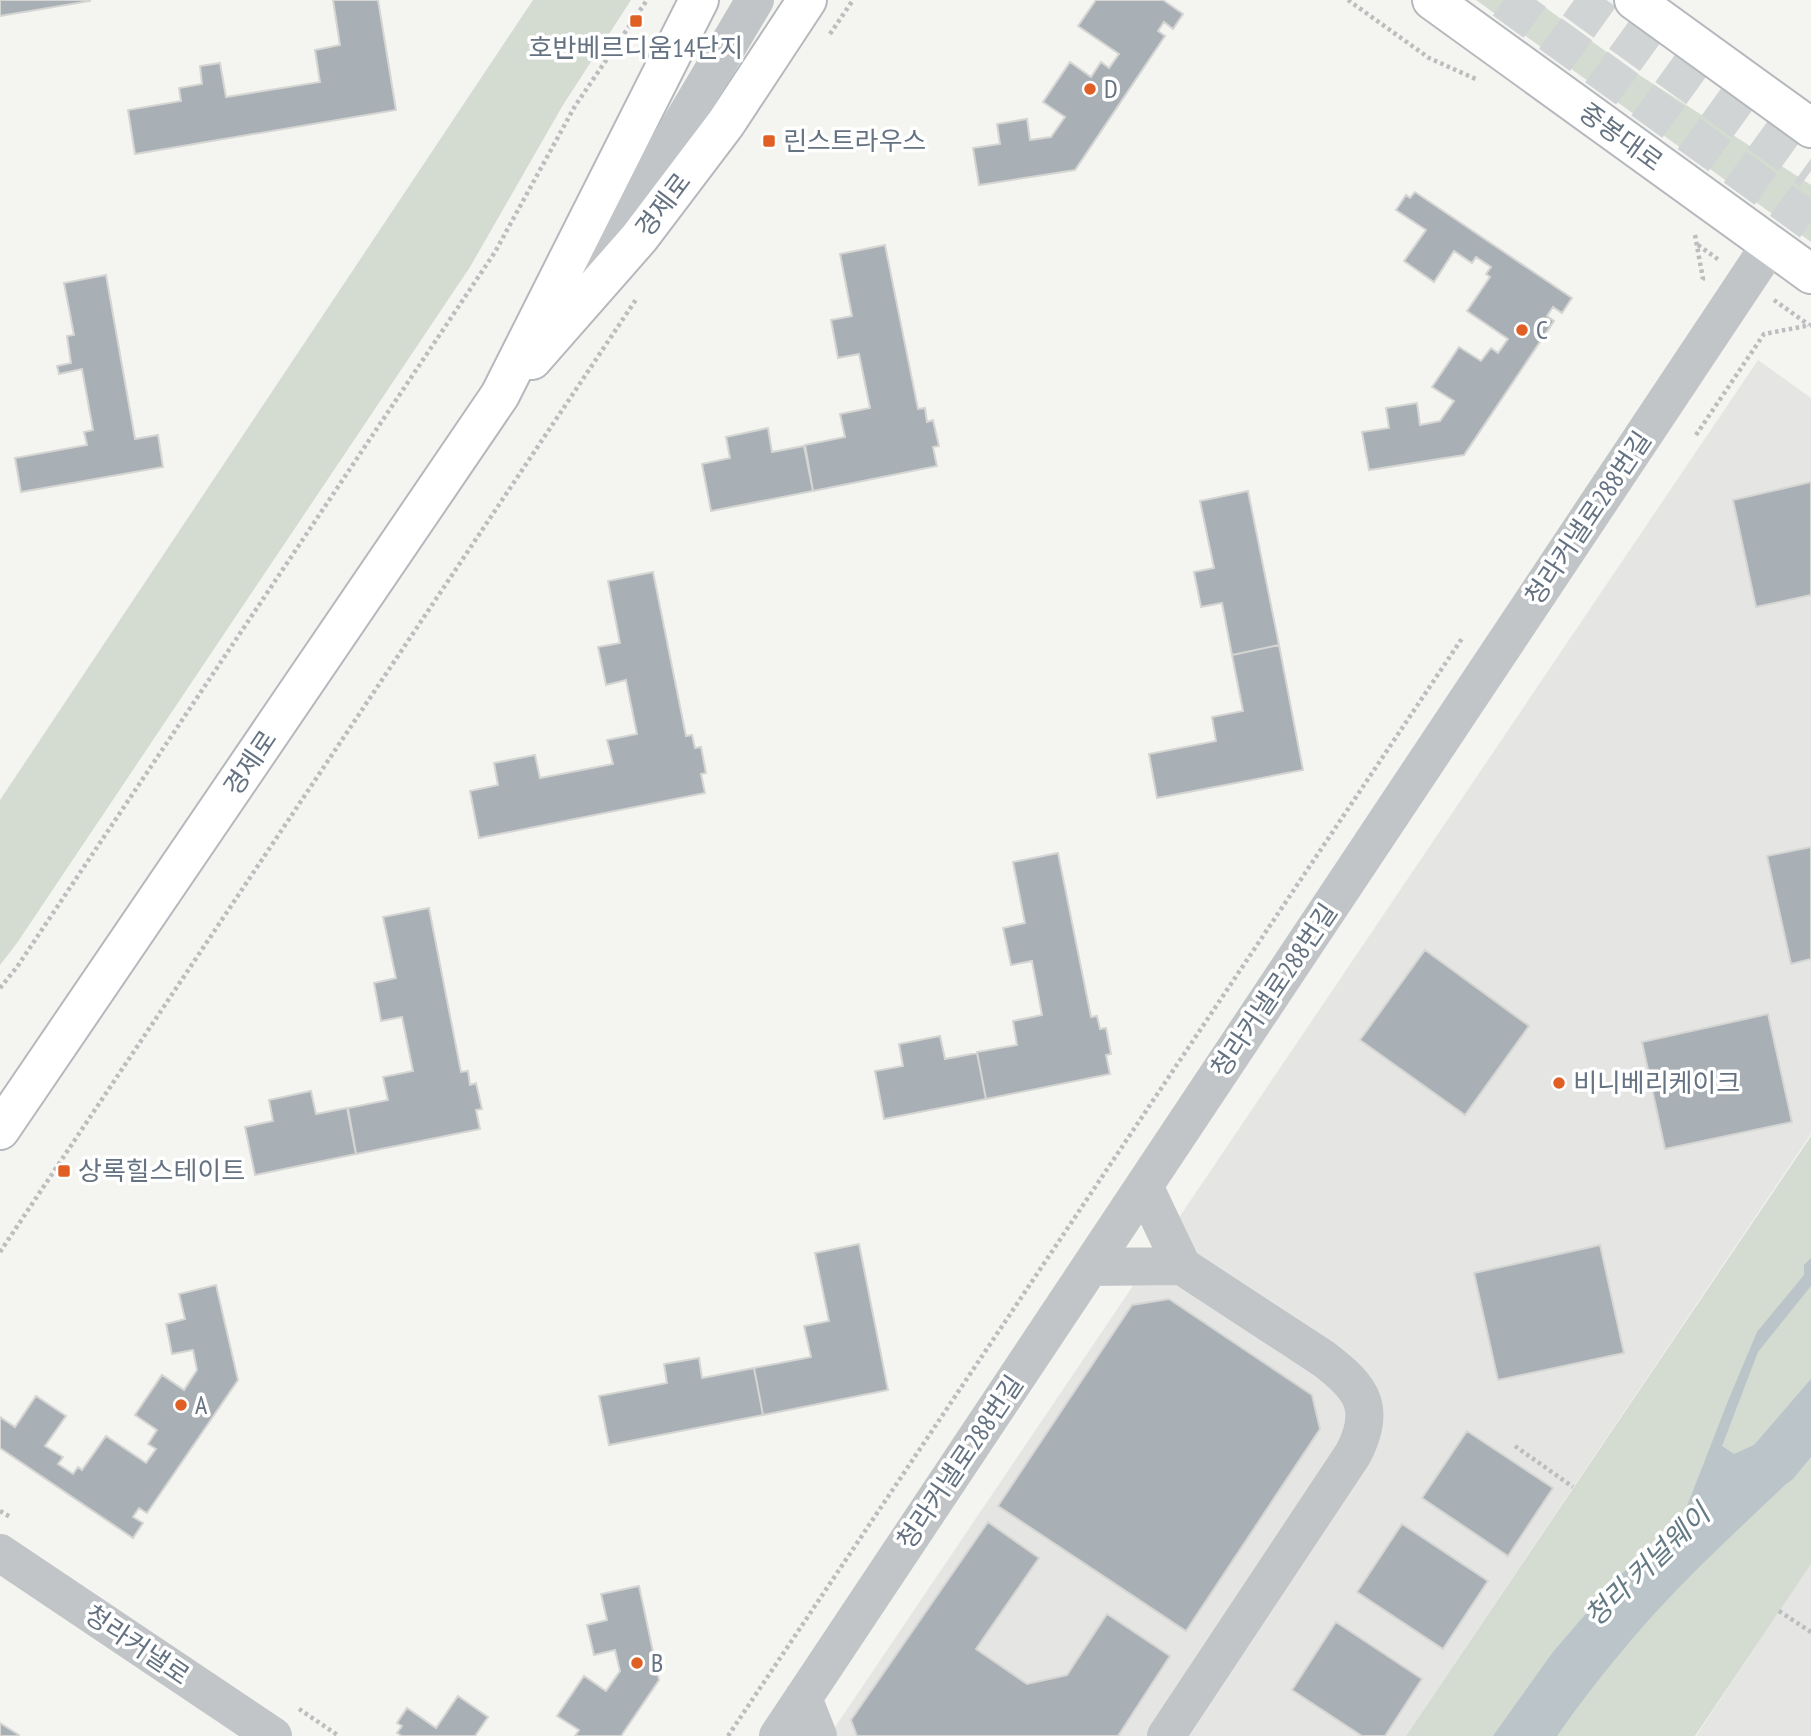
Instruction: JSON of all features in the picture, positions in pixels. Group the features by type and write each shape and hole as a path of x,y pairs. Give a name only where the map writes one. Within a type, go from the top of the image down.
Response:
{"main road":[{"name":"경제로","path":"0,1130 500,395 699,0"},
{"name":"경제로","path":"500,395 639,238 726,123 807,0"},
{"name":"중봉대로","path":"1432,0 1811,274"},
{"path":"1634,0 1811,128"}],"street":[{"path":"558,332 755,0"},
{"name":"청라커낼로288번길","path":"778,1736 1770,245"},
{"path":"1144,1186 1182,1266 1344,1374 1355,1386 1363,1402 1366,1417 1363,1435 1353,1454 1166,1736"},
{"path":"1090,1267 1182,1266"},
{"name":"청라커낼로","path":"0,1553 273,1736"},
{"path":"803,1698 818,1736"}],"path":[{"path":"0,988 495,253 575,106 646,0"},
{"path":"823,45 853,0"},
{"path":"1695,290 1703,279"},
{"path":"0,1252 640,293"},
{"path":"1696,435 1764,334 1811,325"},
{"path":"728,1736 1463,637"},
{"path":"1515,1446 1573,1486"},
{"path":"1779,1611 1811,1632"}],"shaded area":[{"path":"533,0 631,0 563,105 470,267 0,965 0,800"},
{"path":"1476,0 1535,0 1630,69 1811,185 1811,242"},
{"path":"1758,360 1811,398 1811,1134 1406,1736 829,1736"},
{"path":"1811,1136 1811,1564 1695,1736 1406,1736"},
{"path":"1811,1564 1811,1736 1696,1736 1779,1611"}],"water":[{"name":"청라 커널웨이","path":"1811,1258 1811,1286 1758,1352 1722,1446 1734,1454 1754,1445 1811,1379 1811,1457 1793,1479 1718,1548 1654,1614 1628,1643 1557,1736 1493,1736 1553,1652 1614,1581 1682,1519 1757,1332 1804,1275 1804,1265"}],"building":[{"path":"0,0 90,0 90,1 0,16"},
{"path":"333,0 378,0 396,110 135,154 128,110 181,101 179,88 202,84 200,66 220,63 226,97 320,82 315,50 340,45"},
{"name":"D","path":"1096,0 1163,0 1183,14 1173,29 1164,22 1158,31 1165,36 1075,170 979,185 973,148 1000,144 997,124 1027,119 1030,140 1051,137 1065,117 1043,102 1070,62 1091,77 1101,62 1109,68 1119,54 1078,26"},
{"name":"C","path":"1415,192 1572,298 1562,313 1553,307 1547,316 1554,321 1464,455 1369,470 1362,432 1389,428 1386,408 1417,403 1420,425 1440,421 1454,401 1432,387 1459,347 1481,361 1491,348 1498,353 1508,339 1467,311 1490,277 1486,274 1491,267 1476,257 1472,263 1454,251 1434,282 1404,261 1426,230 1396,210 1406,195 1410,198"},
{"path":"885,245 918,409 925,408 927,422 933,420 939,446 933,447 937,466 813,491 805,445 845,437 840,414 870,408 859,354 838,358 831,320 852,316 840,254"},
{"path":"106,275 135,439 158,435 163,467 21,492 15,458 87,445 84,432 93,430 82,369 59,374 57,366 71,363 67,336 74,335 64,283"},
{"path":"768,428 772,452 804,446 813,491 711,511 702,464 730,458 726,437"},
{"path":"1811,482 1811,595 1756,607 1733,500"},
{"path":"1248,491 1279,645 1232,655 1222,603 1201,607 1194,572 1214,568 1200,501"},
{"path":"653,572 686,736 692,735 695,748 701,747 706,773 701,774 705,793 479,838 470,791 498,785 494,763 535,755 540,778 613,764 607,740 637,734 626,680 606,685 598,647 620,643 608,581"},
{"path":"1279,645 1303,770 1157,798 1149,754 1216,741 1212,717 1243,711 1232,655"},
{"path":"1811,847 1811,959 1791,964 1767,856"},
{"path":"1058,853 1091,1017 1097,1016 1100,1029 1106,1028 1111,1054 1106,1055 1110,1074 986,1099 977,1052 1017,1045 1013,1021 1042,1015 1032,961 1011,965 1003,928 1025,923 1013,862"},
{"path":"429,908 461,1072 468,1071 470,1085 476,1083 482,1109 476,1110 480,1129 356,1154 348,1108 388,1100 383,1077 413,1071 402,1017 381,1021 374,983 396,978 383,917"},
{"path":"1425,950 1529,1026 1465,1115 1360,1040"},
{"path":"1768,1014 1792,1122 1665,1149 1642,1042"},
{"path":"940,1036 945,1059 977,1053 986,1099 884,1119 875,1071 903,1066 899,1044"},
{"path":"311,1091 316,1114 347,1108 356,1154 255,1175 245,1127 273,1121 269,1100"},
{"path":"859,1244 888,1390 763,1415 754,1368 811,1357 804,1326 829,1321 815,1253"},
{"path":"1600,1245 1624,1353 1498,1380 1474,1273"},
{"name":"A","path":"216,1285 238,1380 147,1513 139,1508 133,1517 143,1523 133,1538 0,1448 0,1417 15,1427 36,1396 66,1416 45,1446 63,1457 58,1464 73,1474 78,1467 82,1470 106,1436 146,1463 156,1449 148,1444 157,1430 135,1415 162,1375 184,1390 197,1370 193,1350 172,1354 166,1324 185,1319 179,1294"},
{"path":"1169,1299 1312,1395 1320,1429 1186,1631 998,1506 1132,1305"},
{"path":"699,1358 702,1378 754,1368 763,1415 609,1445 599,1396 667,1383 664,1364"},
{"path":"1467,1431 1553,1488 1508,1556 1422,1498"},
{"path":"988,1522 1039,1558 976,1649 1027,1684 1067,1675 1107,1614 1170,1656 1118,1736 857,1736 851,1720"},
{"path":"1402,1524 1488,1581 1443,1649 1357,1592"},
{"name":"B","path":"639,1586 659,1680 621,1736 575,1736 579,1730 557,1716 584,1676 606,1691 620,1671 615,1650 594,1655 587,1625 607,1620 601,1594"},
{"path":"1336,1622 1422,1679 1385,1736 1362,1736 1292,1690"},
{"path":"458,1696 488,1717 475,1736 402,1736 397,1733 402,1726 397,1723 407,1708 436,1728"},
{"path":"0,1723 19,1735 19,1736 0,1736"}],"tunnel":[{"path":"1504,0 1811,222"},
{"path":"1574,0 1811,171"}],"place":[{"name":"호반베르디움14단지","path":"636,21"},
{"name":"D","path":"1090,89"},
{"name":"린스트라우스","path":"769,141"},
{"name":"C","path":"1522,330"},
{"name":"비니베리케이크","path":"1559,1083"},
{"name":"상록힐스테이트","path":"64,1171"},
{"name":"A","path":"181,1405"},
{"name":"B","path":"637,1663"}]}
